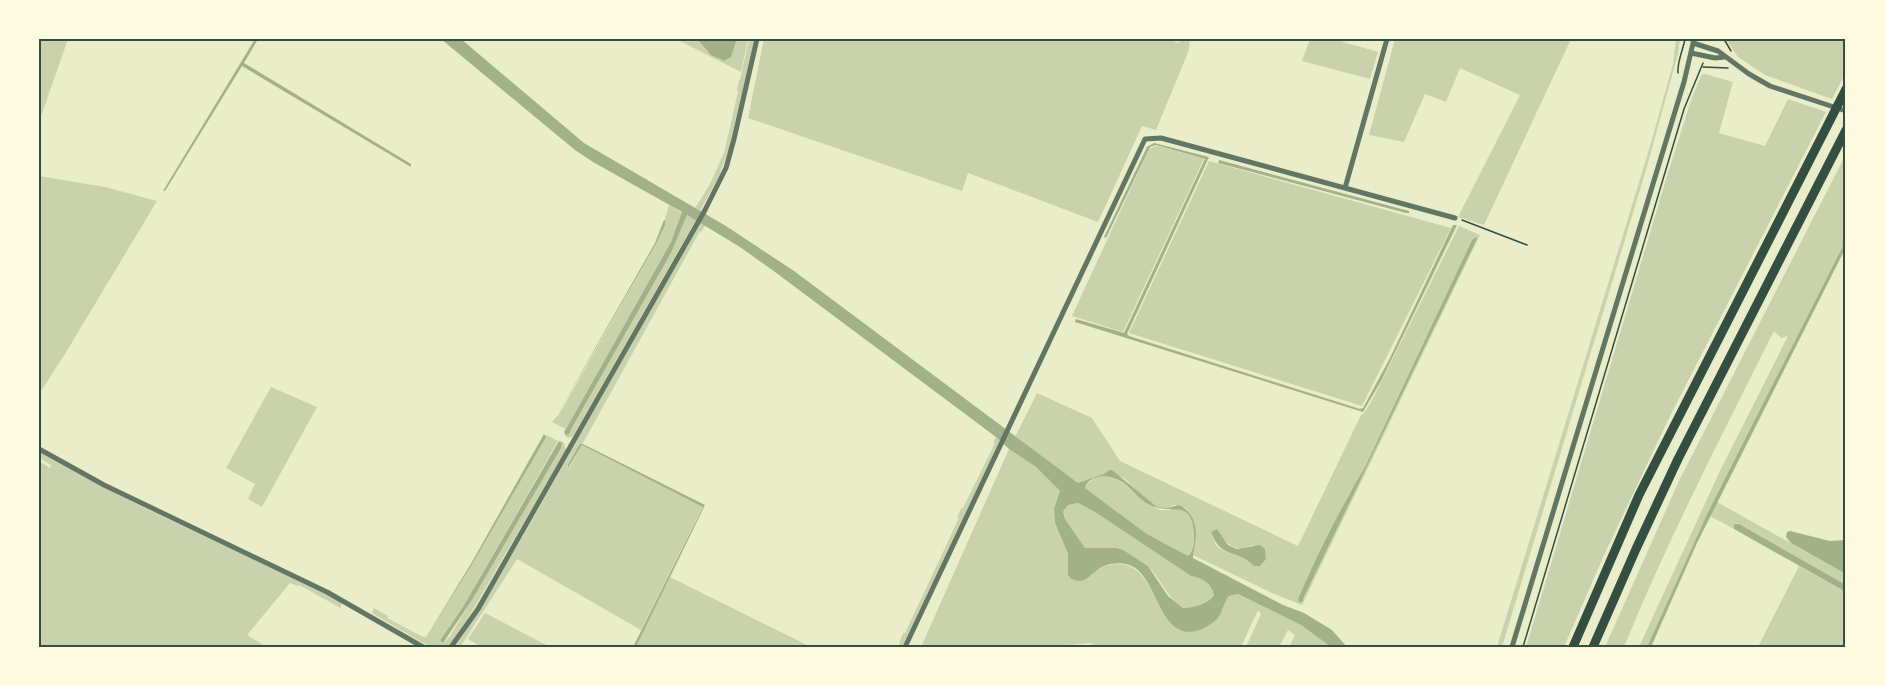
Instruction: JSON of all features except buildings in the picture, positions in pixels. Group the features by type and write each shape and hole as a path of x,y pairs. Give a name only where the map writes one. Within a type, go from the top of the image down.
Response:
{"highway":[{"path":"1573,647 1639,495 1846,89"},
{"path":"1593,647 1678,459 1846,130"}],"street":[{"path":"451,647 478,609 705,210 726,168 757,39"},
{"path":"1345,188 1387,39"},
{"path":"1512,647 1694,41 1719,51 1749,74 1770,86 1846,111"},
{"path":"1691,53 1715,58 1725,57"},
{"path":"905,647 1145,139 1161,138 1455,218"},
{"path":"39,449 104,485 327,592 423,647"}],"path":[{"path":"1677,69 1685,39"},
{"path":"1523,647 1678,131 1702,68 1739,67"},
{"path":"1455,218 1527,245"}],"shaded area":[{"path":"39,39 68,39 39,122"},
{"path":"255,39 258,39 244,63 411,164 411,167 242,66 163,191"},
{"path":"441,39 461,39 584,143 726,226 794,271 1078,483 1112,470 1157,507 1167,508 1179,505 1184,508 1191,516 1195,526 1193,558 1283,605 1304,613 1332,630 1347,647 1331,647 1301,625 1238,594 1229,596 1216,620 1209,625 1196,631 1183,631 1174,626 1166,616 1139,571 1125,564 1106,565 1082,581 1071,579 1068,575 1068,554 1055,523 1054,508 1060,491 1036,467 775,272 740,247 687,215 671,253 569,434 566,435 564,432 671,242 682,212 575,150","holes":["1103,476 1123,482 1146,503 1154,507 1178,509 1189,515 1194,537 1190,554 1188,556 1147,534 1085,488 1092,479","1078,503 1191,576 1206,582 1211,587 1214,595 1212,598 1204,603 1183,608 1168,596 1148,566 1123,550 1085,548 1065,519 1063,512 1068,505"]},
{"path":"676,39 697,39 707,51 720,60 731,57 737,39 748,39 741,72"},
{"path":"697,39 737,39 731,57 724,61 711,55"},
{"path":"749,39 755,39 729,148 719,176 700,211 695,208 709,186 724,153"},
{"path":"764,39 1167,39 1179,43 1180,39 1190,39 1189,50 1156,130 1142,126 1098,222 968,173 962,191 748,118"},
{"path":"1310,39 1333,39 1378,52 1370,79 1302,61"},
{"path":"1395,39 1571,39 1484,225 1458,217 1520,95 1460,68 1446,102 1425,94 1404,142 1369,135"},
{"path":"1676,39 1680,39 1678,54 1646,170 1502,647 1497,647 1651,143 1673,64"},
{"path":"1726,39 1846,39 1846,72 1832,99 1765,75 1738,57"},
{"path":"1702,74 1733,82 1719,133 1765,146 1788,99 1826,112 1671,414 1605,553 1564,647 1526,647 1667,176 1692,97"},
{"path":"1154,143 1209,157 1127,334 1360,409 1363,408 1390,358 1453,225 1457,225 1381,381 1363,412 1075,322 1076,319 1124,333 1205,159 1156,145 1150,147 1106,238 1104,237 1147,147"},
{"path":"1158,146 1204,159 1123,332 1072,316 1149,149"},
{"path":"1846,154 1846,240 1708,512 1647,647 1639,647 1719,473 1788,336 1781,338 1774,331 1677,527 1624,647 1605,647 1679,481"},
{"path":"1219,160 1409,211 1409,213 1218,163"},
{"path":"1209,161 1451,228 1362,406 1129,333"},
{"path":"39,176 105,187 157,201 39,394"},
{"path":"669,205 682,213 671,242 566,429 552,422 558,416 656,244"},
{"path":"687,215 696,220 573,436 568,438 564,432 569,434 671,253"},
{"path":"664,220 665,225 656,244 556,417 655,243"},
{"path":"700,222 705,226 700,231 583,443 567,467 569,468 582,445 703,506 641,630 517,559 460,647 455,647 530,524"},
{"path":"1459,226 1480,235 1302,605 1193,555 1195,531 1192,520 1193,546 1188,556 1147,534 1085,488 1097,477 1078,483 1015,437 1037,393 1092,418 1120,461 1298,546","holes":["1477,239 1304,597 1298,599 1347,498 1366,465 1472,240","1109,470 1125,479 1157,507 1167,508 1174,505 1186,508 1190,516 1180,509 1158,509 1142,500 1123,483 1111,477 1102,476","1217,529 1224,539 1236,548 1253,545 1255,566 1218,547 1211,532"]},
{"path":"1476,237 1302,602 1299,602 1298,599 1321,548 1366,465 1472,240"},
{"path":"1846,240 1846,247 1697,543 1651,647 1647,647 1708,512"},
{"path":"271,387 317,407 262,507 248,499 255,484 226,468"},
{"path":"544,434 546,437 471,566 428,634 472,562"},
{"path":"546,435 558,441 463,607 440,639 443,643 450,636 472,600 561,448 560,440 564,443 566,450 471,613 451,643 447,647 430,647 372,613 374,608 388,616 387,618 426,637 471,566"},
{"path":"996,437 1000,440 902,647 898,647 959,518 957,517 995,443 993,442"},
{"path":"559,441 562,443 561,448 472,600 443,643 440,640 463,607"},
{"path":"580,444 705,505 636,647 633,647 703,507 582,445 568,468"},
{"path":"1009,449 1036,467 1060,491 1054,507 1055,523 1068,554 1068,575 1071,579 1085,580 1107,566 1117,564 1128,566 1138,571 1172,623 1181,631 1223,610 1223,605 1229,596 1238,594 1301,625 1331,647 1289,647 1295,635 1288,630 1279,647 1246,647 1261,614 1259,611 1241,647 1096,647 1091,643 1068,645 1070,647 921,647"},
{"path":"39,452 151,511 342,602 340,609 299,585 290,583 247,635 267,647 39,647 39,461 50,468 51,465 39,458"},
{"path":"1717,502 1846,574 1846,585 1739,524 1736,523 1734,529 1710,516"},
{"path":"1078,503 1191,576 1206,582 1214,595 1212,598 1200,605 1183,608 1144,563 1119,554 1085,548 1065,519 1063,512 1068,505"},
{"path":"1734,524 1739,524 1846,585 1846,592 1734,529"},
{"path":"1217,529 1228,545 1237,549 1260,545 1265,549 1266,559 1260,566 1254,566 1242,557 1220,547 1211,532"},
{"path":"1787,532 1830,541 1846,540 1846,574 1791,543 1786,537"},
{"path":"1799,566 1846,592 1846,647 1758,647"},
{"path":"670,577 811,647 636,647"},
{"path":"485,613 550,647 481,647 468,639"}]}
